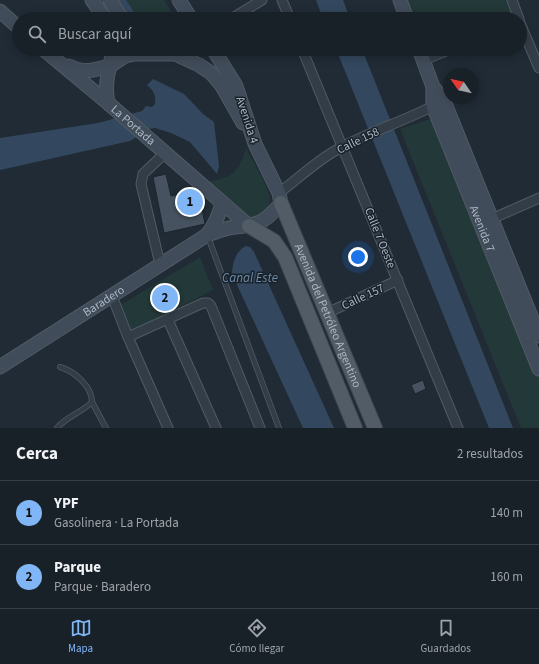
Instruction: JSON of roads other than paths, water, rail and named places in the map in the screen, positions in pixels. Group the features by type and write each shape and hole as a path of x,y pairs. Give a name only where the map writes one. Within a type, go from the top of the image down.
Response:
{"main road":[{"path":"92,0 100,12"},
{"path":"110,0 118,12"},
{"path":"179,0 187,12"},
{"path":"400,0 404,12"},
{"path":"0,12 12,22"},
{"name":"La Portada","path":"52,56 108,103 249,226"},
{"path":"108,103 106,81 112,56"},
{"path":"58,62 79,71 87,71 110,66 125,56"},
{"path":"187,56 211,73 222,86 255,144"},
{"name":"Avenida 4","path":"217,56 236,86 255,144 280,198"},
{"name":"Avenida 7","path":"422,56 438,103 486,221 539,370"},
{"name":"Baradero","path":"0,367 207,235 220,230 249,226 267,218 280,198"},
{"name":"Avenida del Petróleo Argentino","path":"280,198 375,428"},
{"name":"Baradero","path":"207,235 214,226 222,203"},
{"name":"Avenida 7","path":"486,221 539,336"},
{"name":"Avenida del Petróleo Argentino","path":"249,226 274,241 285,258 355,428"}],"street":[{"path":"242,12 262,0"},
{"path":"282,0 287,12"},
{"path":"512,0 516,12"},
{"path":"527,40 539,68"},
{"name":"Calle 7 Oeste","path":"305,56 458,428"},
{"name":"Calle 158","path":"280,198 342,146 363,136 412,117 438,103"},
{"path":"160,264 141,184 143,174 165,153"},
{"path":"486,221 539,198"},
{"name":"Calle 157","path":"327,314 398,280"},
{"path":"112,296 128,337 168,428"},
{"path":"128,337 204,303 208,303 211,306 260,428"},
{"path":"168,320 216,428"}],"lane":[{"path":"207,235 279,428"},
{"path":"60,367 68,369 83,381 106,428"},
{"path":"57,428 64,420 85,409 92,402"}],"water":[{"path":"316,0 343,0 347,12 320,12"},
{"path":"339,56 365,56 513,428 489,428"},
{"path":"153,79 184,94 203,114 214,122 219,166 217,174 190,142 171,133 155,128 149,129 130,141 0,170 0,138 98,123 142,111 146,106 152,107 155,104 154,93 147,85"},
{"name":"Canal Este","path":"246,246 250,247 254,252 334,428 303,428 232,274 237,254"}],"waterway":[{"path":"121,0 129,12"}],"place":[{"name":"YPF","path":"190,202"},
{"name":"Parque","path":"165,298"}]}
